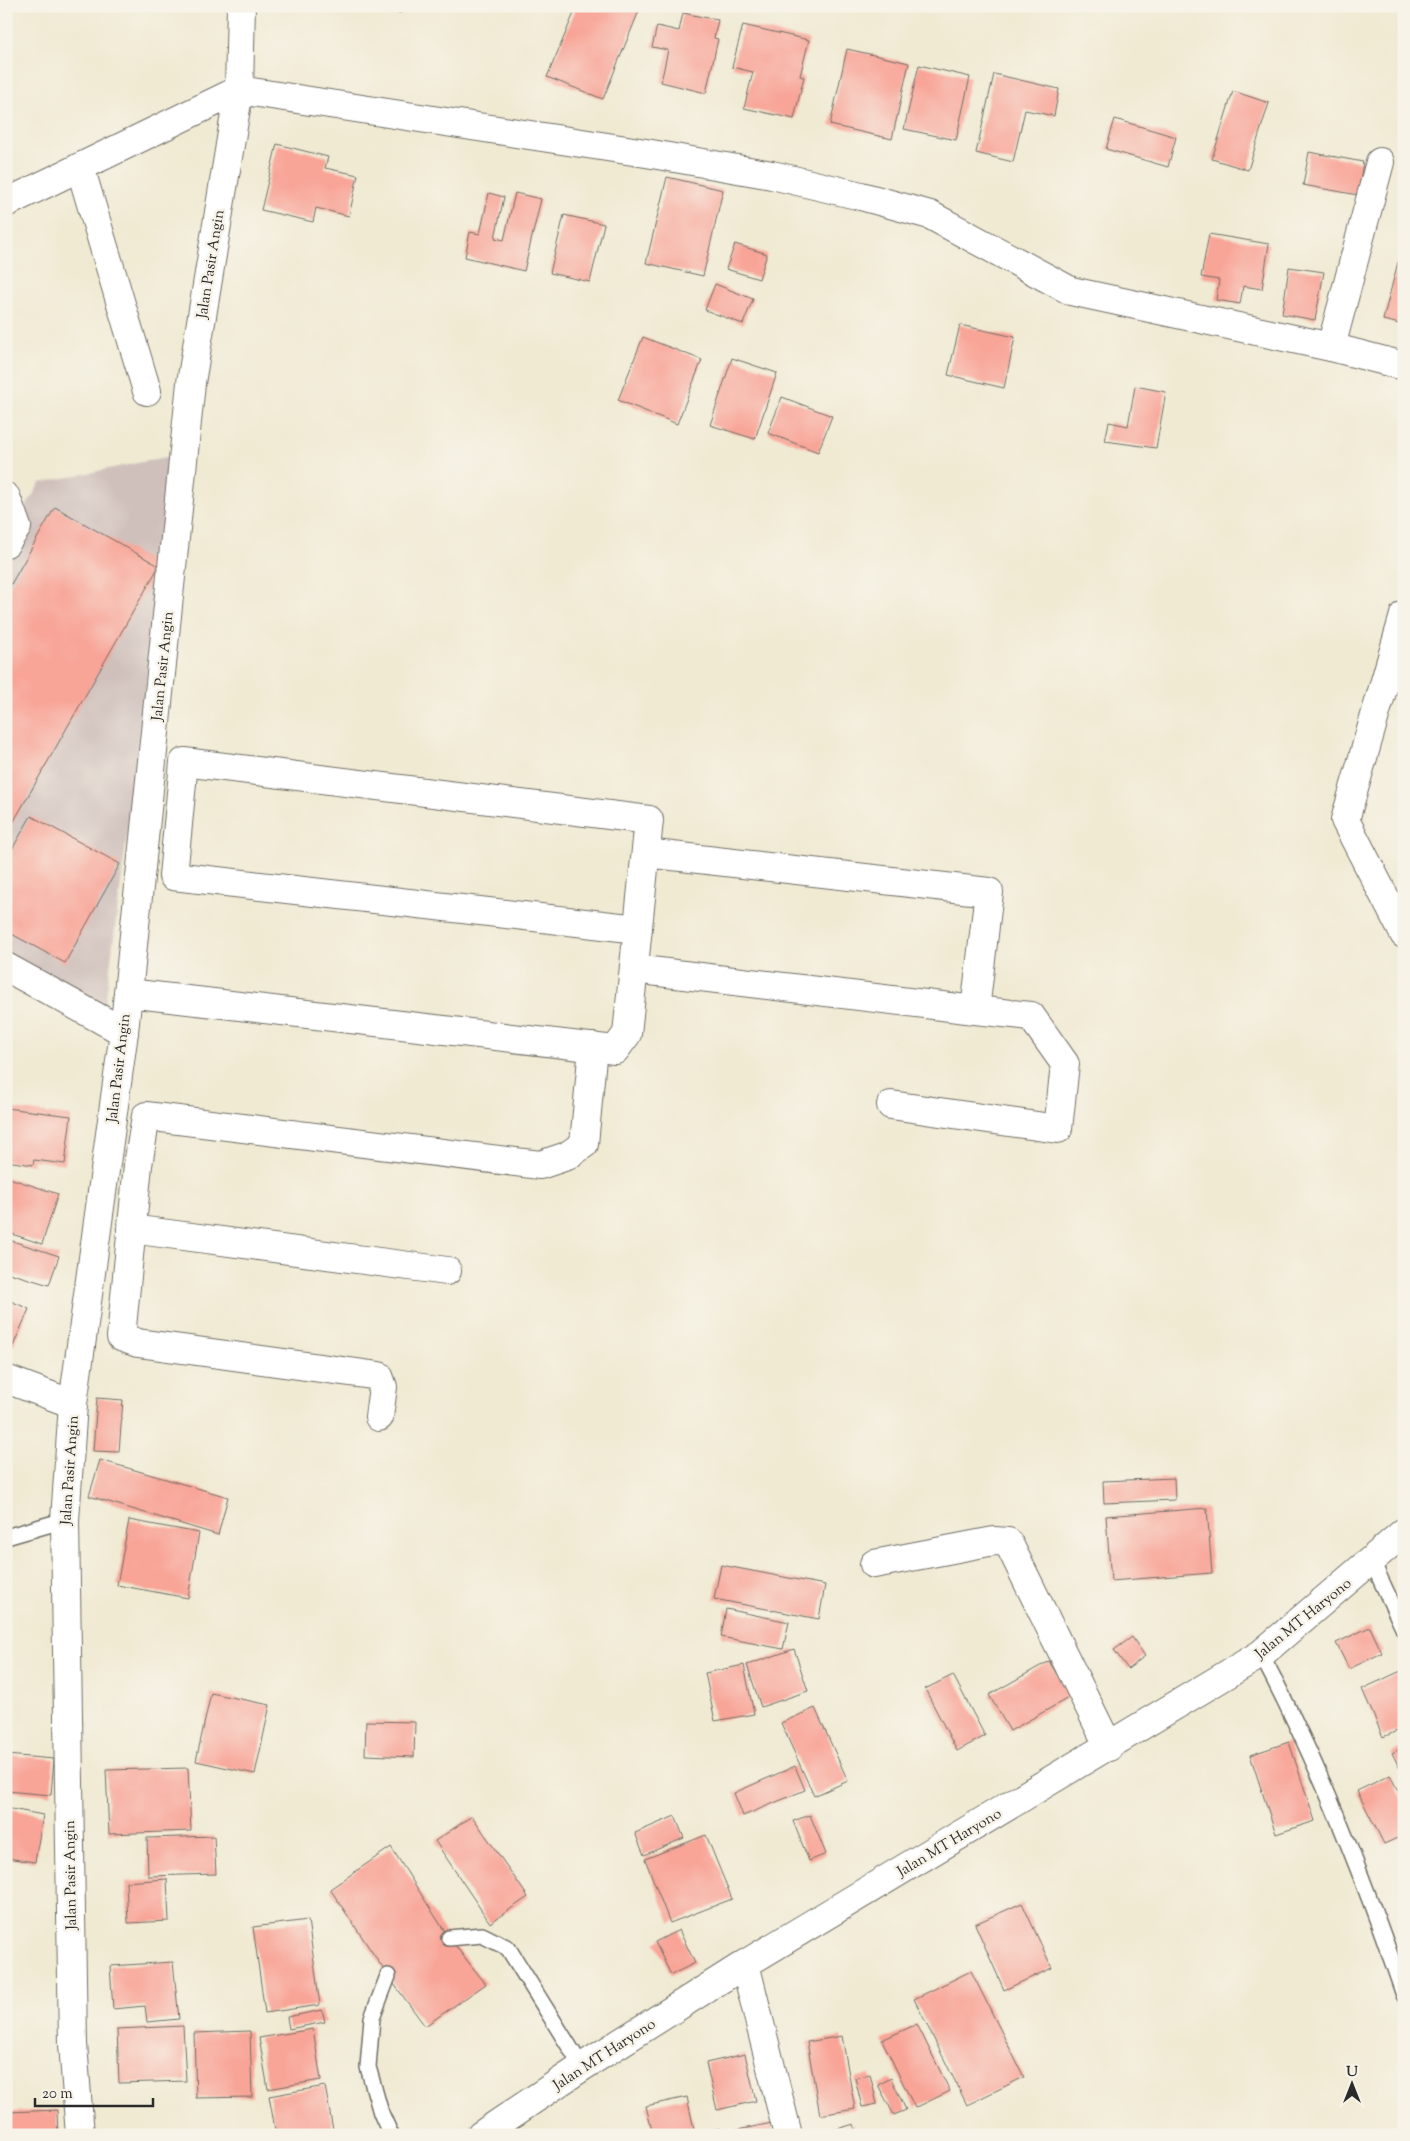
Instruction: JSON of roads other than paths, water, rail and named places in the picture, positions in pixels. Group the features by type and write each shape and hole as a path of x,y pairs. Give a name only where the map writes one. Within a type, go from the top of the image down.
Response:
{"street":[{"name":"Jalan Pasir Angin","path":"80,2135 73,2044 65,1520 73,1404 124,1032 191,382 238,90 241,6"},
{"path":"6,202 238,90 646,153 772,176 834,190 930,214 1071,291 1331,347 1404,366"},
{"path":"1331,347 1380,162"},
{"path":"80,167 147,391"},
{"path":"6,497 17,527 6,543"},
{"path":"1404,615 1345,820 1404,934"},
{"path":"128,993 615,1050 627,1034 646,853 649,820 184,762 173,876 638,929"},
{"path":"646,853 989,892 975,1010"},
{"path":"6,967 124,1032"},
{"path":"634,969 1031,1016 1065,1064 1058,1130 891,1105"},
{"path":"379,1417 383,1387 379,1376 138,1343 121,1336 131,1229 146,1116 540,1165 567,1156 584,1144 593,1047"},
{"path":"131,1229 447,1271"},
{"path":"6,1379 73,1404"},
{"name":"Jalan MT Haryono","path":"481,2135 582,2066 745,1964 1261,1654 1404,1532"},
{"path":"874,1564 994,1541 1008,1542 1109,1747"},
{"path":"745,1964 788,2135"}],"lane":[{"path":"6,1537 65,1520"},
{"path":"1372,1560 1404,1630"},
{"path":"1261,1654 1282,1692 1361,1872 1404,1995"},
{"path":"449,1938 482,1935 508,1948 582,2066"},
{"path":"388,1976 372,2018 368,2066 380,2113 391,2135"}]}
